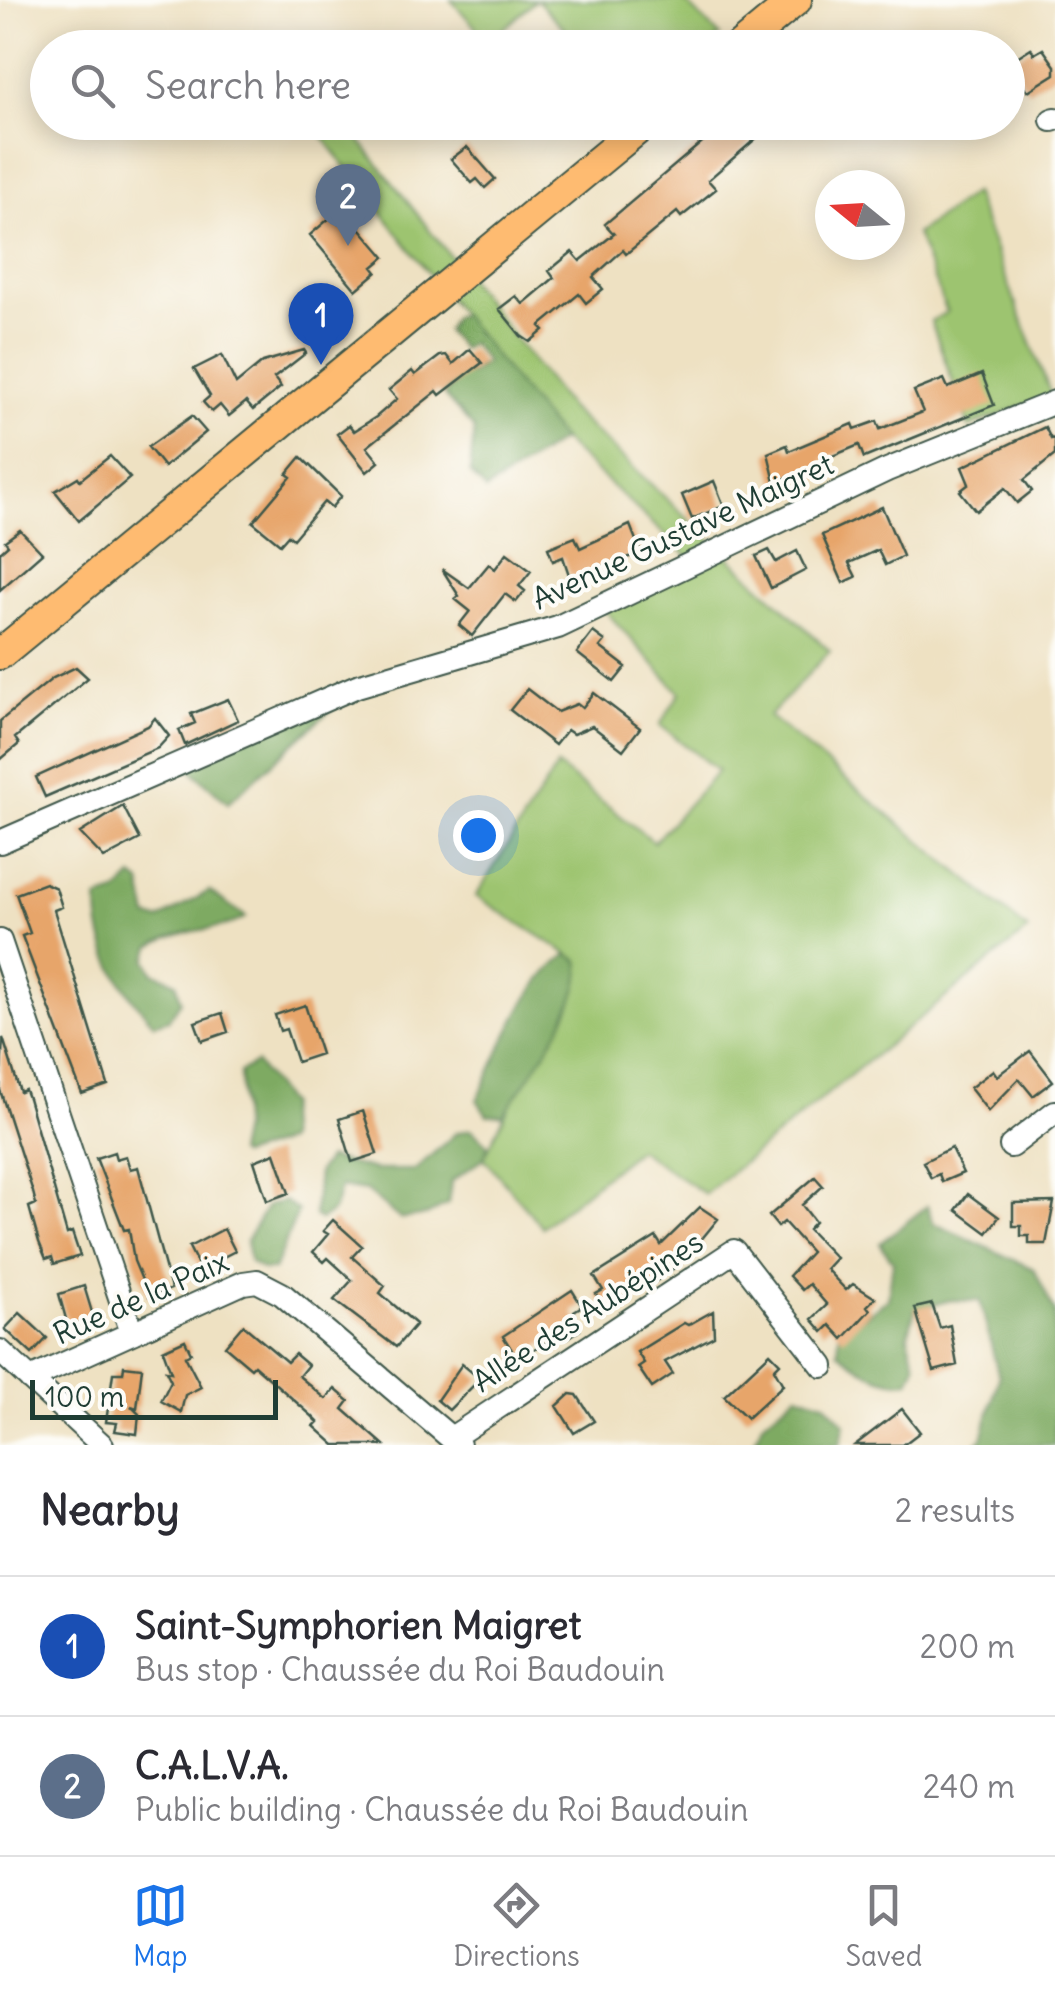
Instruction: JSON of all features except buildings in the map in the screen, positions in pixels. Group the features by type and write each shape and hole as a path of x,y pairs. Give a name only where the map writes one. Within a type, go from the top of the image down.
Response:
{"main road":[{"path":"760,30 796,0"},
{"path":"0,654 624,140"}],"street":[{"name":"Avenue Gustave Maigret","path":"0,842 357,686 558,628 784,516 1055,402"},
{"path":"0,941 132,1333"},
{"path":"1011,1146 1055,1112"},
{"name":"Allée des Aubépines","path":"456,1441 734,1251 823,1366"},
{"name":"Rue de la Paix","path":"30,1379 243,1283 258,1281 282,1294 456,1441"},
{"path":"0,1351 90,1441"}],"green space":[{"path":"451,0 536,0 502,30 478,30"},
{"path":"537,0 683,0 714,30 566,30"},
{"path":"325,140 359,140 570,409 830,651 769,716 1028,930 705,1194 638,1149 542,1227 484,1158 579,961 476,896 557,766 654,842 718,771 660,725 680,693 601,606 693,561 550,429"},
{"path":"973,193 1051,395 969,427 931,321 947,312 916,234"},
{"path":"462,315 562,440 486,490 470,473 474,429 444,395 463,374 471,374 486,362 471,343 462,349 446,331 453,317"},
{"path":"357,686 228,803 181,761"},
{"path":"133,877 141,883 148,917 159,920 209,891 246,917 225,926 176,935 151,947 147,960 153,972 176,982 181,1001 169,1019 154,1024 113,967 99,918 98,899 117,893"},
{"path":"568,954 579,961 579,978 565,1018 503,1115 487,1115 477,1100 504,1041 538,983"},
{"path":"256,1063 288,1104 287,1141 241,1156 237,1153 242,1128 240,1072"},
{"path":"471,1129 488,1145 484,1158 451,1182 448,1204 428,1215 400,1219 366,1191 340,1187 329,1214 320,1220 314,1216 318,1171 328,1158 375,1170 415,1170 456,1133"},
{"path":"284,1201 298,1211 274,1270 262,1270 250,1262 246,1241 267,1206"},
{"path":"927,1206 933,1223 1034,1269 1055,1313 1055,1445 975,1445 982,1438 999,1377 980,1301 952,1300 915,1309 908,1336 916,1365 909,1381 880,1378 838,1352 839,1335 888,1299 893,1262 880,1243"},
{"path":"797,1394 825,1402 845,1424 840,1445 753,1445 762,1423"}],"place":[{"name":"C.A.L.V.A.","path":"348,246"},
{"name":"Saint-Symphorien Maigret","path":"321,365"}]}
